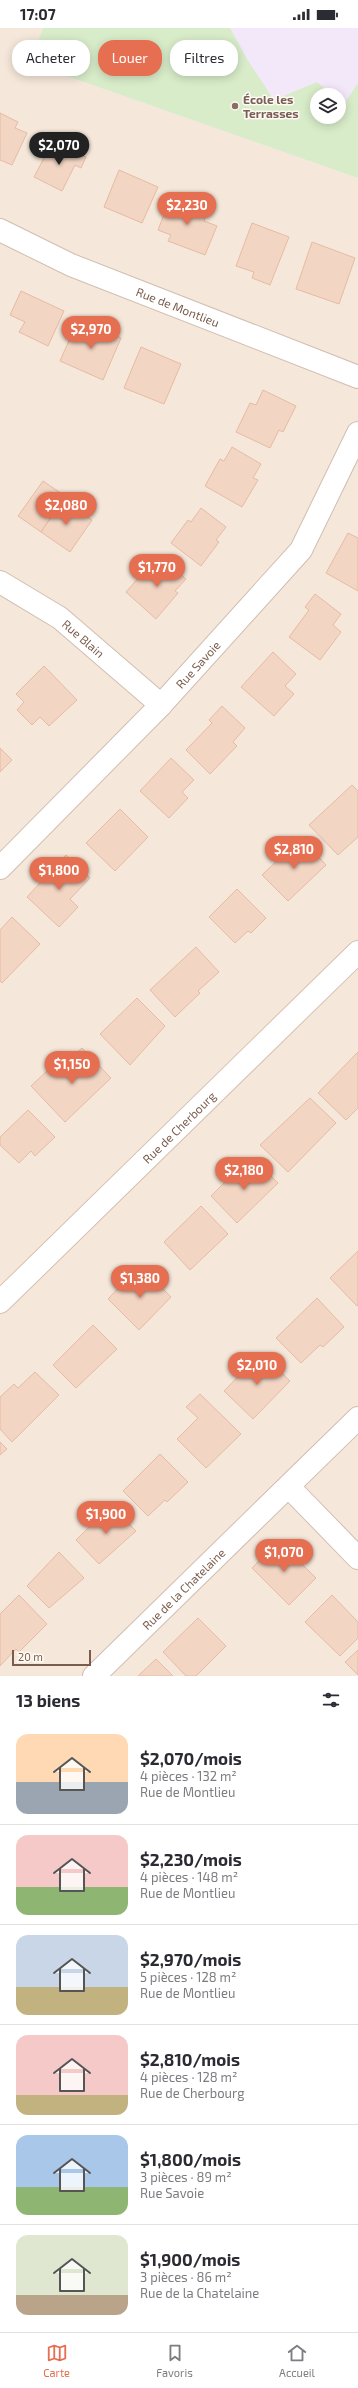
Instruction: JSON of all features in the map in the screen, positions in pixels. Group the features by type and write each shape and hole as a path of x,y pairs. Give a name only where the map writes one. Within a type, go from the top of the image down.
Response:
{"street":[{"name":"Rue de Montlieu","path":"0,230 71,265 358,377"},
{"name":"Rue Savoie","path":"0,868 161,704 301,550 358,434"},
{"name":"Rue Blain","path":"0,582 60,618 161,704"},
{"name":"Rue de Cherbourg","path":"0,1302 358,952"},
{"name":"Rue de la Chatelaine","path":"94,1676 358,1418"},
{"path":"288,1487 358,1558"}],"shaded area":[{"path":"0,28 358,28 358,1676 0,1676"},
{"name":"École les Terrasses","path":"43,28 358,28 358,178 67,76 90,76 90,40 39,40"}],"green space":[{"path":"43,28 230,28 237,40 170,40 170,76 238,76 238,43 274,100 317,82 324,88 310,88 310,124 346,124 346,101 358,83 358,178 67,76 90,76 90,40 39,40"}],"building":[{"path":"0,113 18,122 15,128 27,133 12,165 0,160"},
{"path":"53,141 86,157 81,168 75,165 62,191 34,177"},
{"path":"119,170 158,187 142,223 104,207"},
{"path":"171,196 208,210 204,221 217,226 205,255 168,241 171,235 158,230"},
{"path":"252,223 289,237 270,285 252,278 254,272 236,266"},
{"path":"312,242 355,258 339,304 296,289"},
{"path":"21,291 64,311 48,346 19,332 25,322 10,315"},
{"path":"78,320 121,338 103,380 60,361"},
{"path":"141,347 181,364 164,404 124,388"},
{"path":"263,390 296,406 283,432 279,430 270,448 236,432 250,403 256,405"},
{"path":"232,447 261,464 253,478 258,480 242,507 205,486 220,459 224,461"},
{"path":"43,481 65,496 41,532 18,516"},
{"path":"63,500 92,520 70,552 41,532"},
{"path":"201,508 226,527 216,540 219,542 201,566 171,543 188,520 191,522"},
{"path":"348,533 358,538 358,591 326,573"},
{"path":"162,558 186,579 175,591 178,593 156,619 126,592 148,567 152,571"},
{"path":"315,594 341,614 333,625 341,632 320,660 289,637 309,610 305,607"},
{"path":"273,652 296,674 285,686 294,694 274,716 241,687"},
{"path":"44,666 77,700 49,726 40,717 32,725 17,710 24,702 16,694"},
{"path":"222,706 245,728 233,742 237,746 210,774 186,750 212,723 209,720"},
{"path":"0,748 12,760 0,772"},
{"path":"171,758 194,780 182,792 188,798 169,818 140,791"},
{"path":"352,785 358,791 358,837 338,855 309,825"},
{"path":"120,809 148,837 115,871 86,843"},
{"path":"301,838 326,865 288,901 262,875"},
{"path":"66,855 90,878 70,899 78,907 59,927 27,897"},
{"path":"237,889 266,918 251,933 248,931 235,943 209,917"},
{"path":"12,917 40,944 2,983 0,981 0,930"},
{"path":"196,947 219,972 198,991 200,993 175,1017 150,990"},
{"path":"137,998 165,1026 130,1065 100,1034"},
{"path":"82,1048 111,1078 65,1122 31,1086 47,1071 52,1076"},
{"path":"358,1052 358,1108 346,1120 318,1093"},
{"path":"310,1098 336,1123 288,1172 260,1145"},
{"path":"28,1110 55,1137 35,1156 31,1151 19,1163 0,1145 0,1137"},
{"path":"253,1159 278,1183 237,1223 211,1196 236,1171 239,1174"},
{"path":"201,1206 228,1234 190,1270 164,1242"},
{"path":"358,1251 358,1305 357,1306 330,1278"},
{"path":"143,1269 171,1297 139,1330 108,1299 123,1283 126,1286"},
{"path":"317,1298 344,1327 323,1347 320,1345 301,1363 276,1338"},
{"path":"93,1325 117,1349 76,1388 53,1365"},
{"path":"261,1353 290,1381 253,1419 224,1391"},
{"path":"35,1372 59,1395 12,1442 0,1429 0,1397 14,1384 18,1388"},
{"path":"200,1394 241,1434 206,1468 177,1439 198,1418 186,1407"},
{"path":"0,1442 7,1449 0,1455"},
{"path":"160,1454 188,1482 167,1502 165,1500 148,1516 123,1491"},
{"path":"111,1506 136,1531 99,1564 76,1540"},
{"path":"279,1541 316,1578 289,1605 252,1568"},
{"path":"59,1552 84,1578 49,1608 27,1586"},
{"path":"19,1595 47,1624 19,1652 16,1649 0,1666 0,1614"},
{"path":"332,1595 358,1622 358,1638 340,1656 305,1622"},
{"path":"198,1618 226,1646 196,1676 186,1676 163,1652"},
{"path":"358,1650 358,1675 345,1662"},
{"path":"156,1659 173,1676 138,1676"}],"place":[{"name":"École les Terrasses","path":"235,106"}]}
